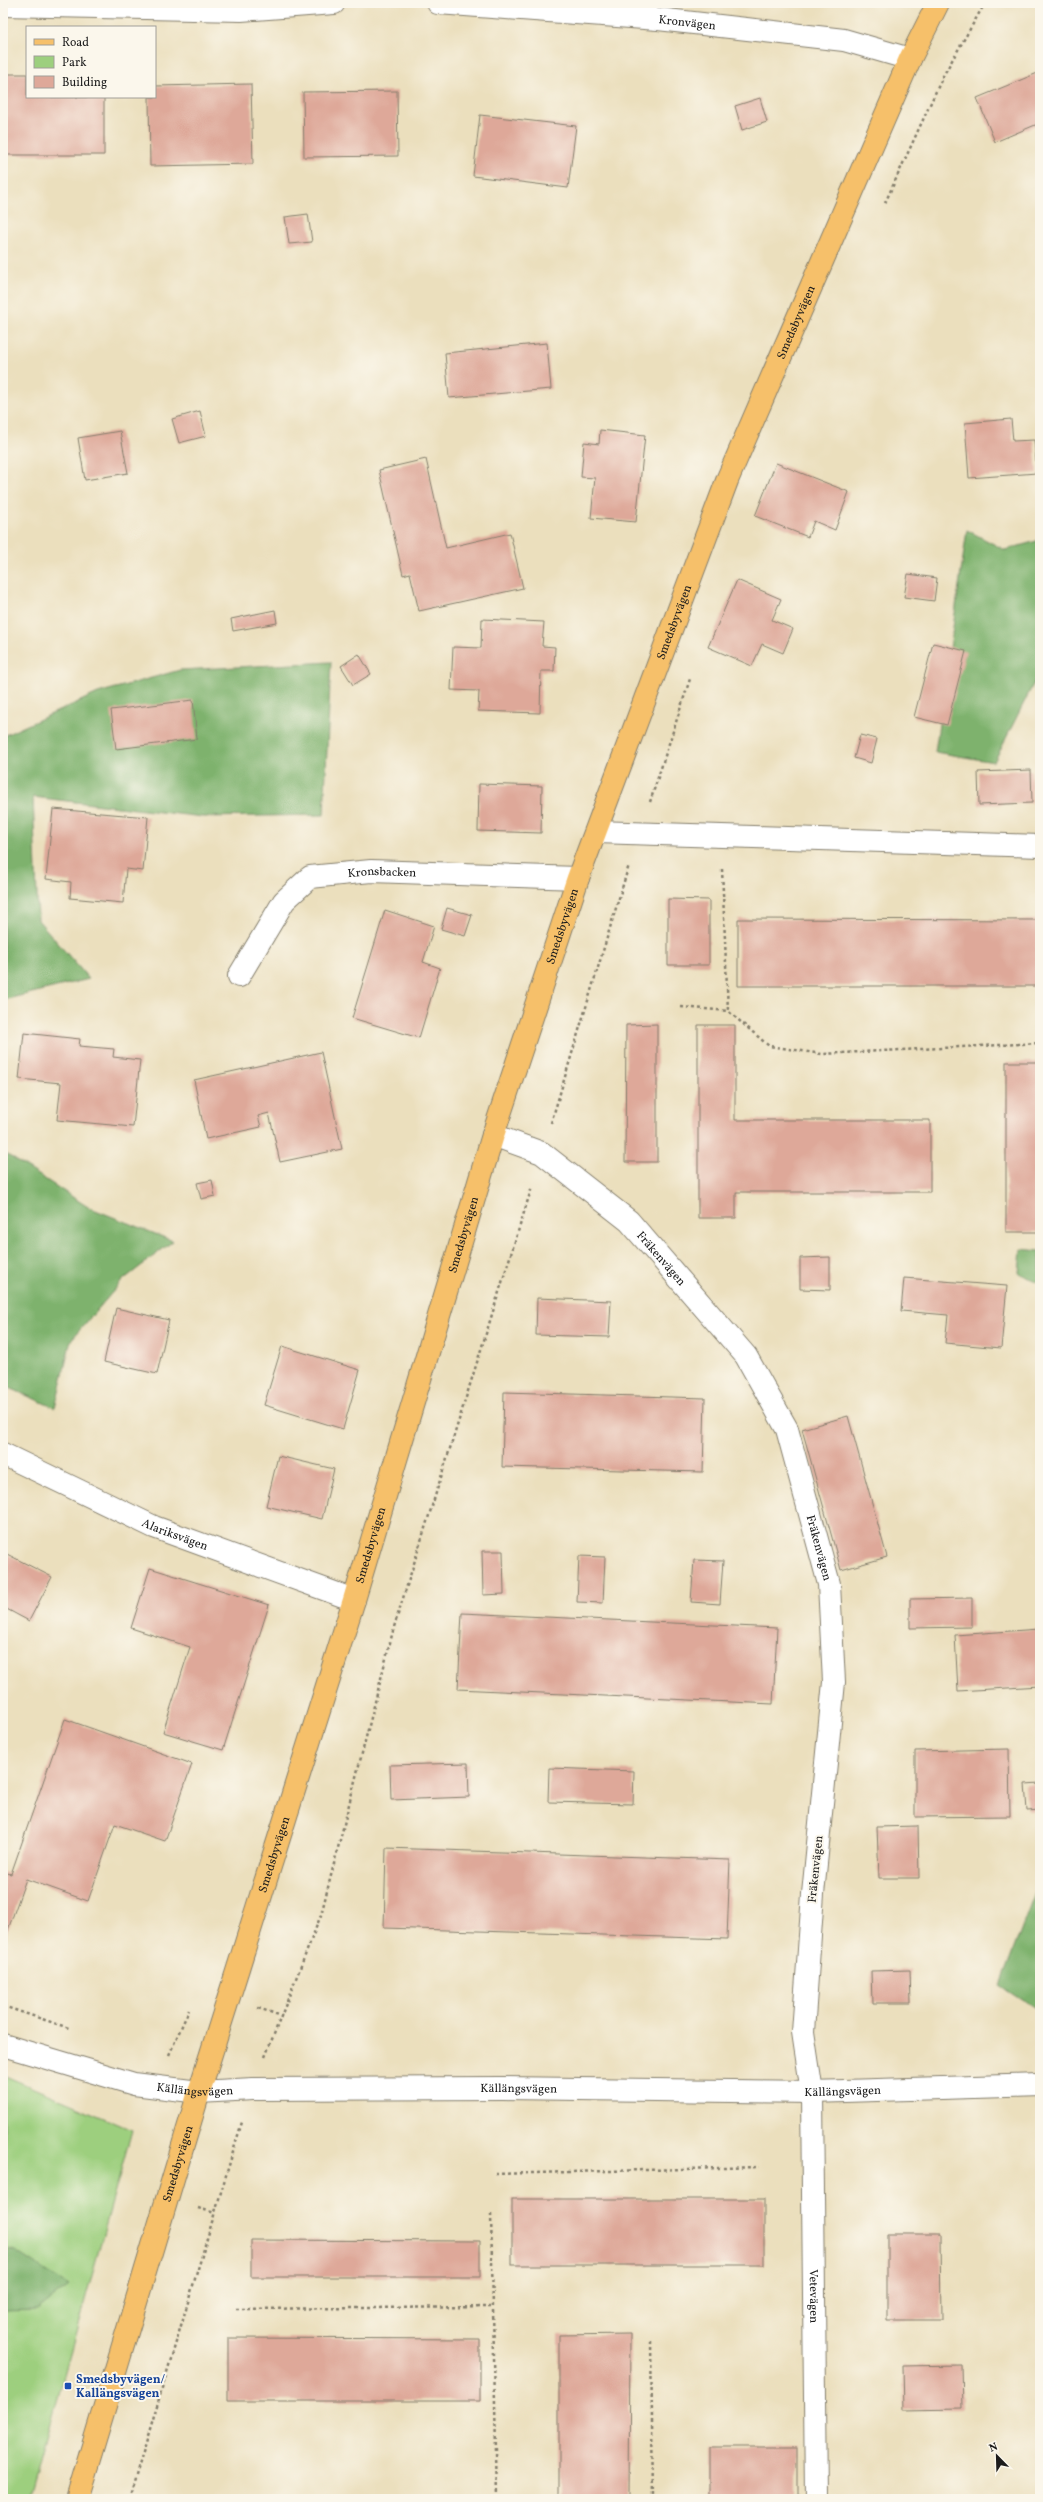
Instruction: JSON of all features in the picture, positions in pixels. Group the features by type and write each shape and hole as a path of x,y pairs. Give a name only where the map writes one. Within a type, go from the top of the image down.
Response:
{"main road":[{"name":"Smedsbyvägen","path":"77,2499 199,2092 354,1600 493,1135 578,878 728,478 910,59 938,3"}],"street":[{"path":"3,5 241,10 334,3"},
{"name":"Kronvägen","path":"438,3 658,19 844,40 910,59"},
{"path":"596,832 1040,846"},
{"name":"Kronsbacken","path":"239,976 284,901 310,877 372,871 578,878"},
{"name":"Fräkenvägen","path":"493,1135 542,1153 629,1221 746,1356 787,1429 829,1584 834,1682 812,1894 803,2032 812,2092"},
{"name":"Alariksvägen","path":"3,1454 154,1527 354,1600"},
{"name":"Källängsvägen","path":"3,2045 134,2084 199,2092 252,2089 503,2088 812,2092 1040,2085"},
{"name":"Vetevägen","path":"812,2092 816,2499"}],"path":[{"path":"885,204 943,76 986,3"},
{"path":"129,2499 252,2089 321,1915 394,1627 542,1153 639,834 692,671"},
{"path":"721,836 728,1011"},
{"path":"681,1007 728,1011 769,1046 822,1054 1040,1043"},
{"path":"163,2058 168,2058 198,1988 282,2016"},
{"path":"3,2006 76,2031"},
{"path":"495,2174 759,2167"},
{"path":"491,2214 496,2499"},
{"path":"236,2310 493,2306"},
{"path":"651,2340 653,2499"}],"green space":[{"path":"967,530 1005,550 1040,540 1040,671 994,762 935,752"},
{"path":"331,662 324,815 203,817 33,797 38,920 89,979 3,1000 3,736 98,693 180,670"},
{"path":"3,1152 88,1207 173,1241 123,1280 71,1340 55,1408 3,1385"},
{"path":"1021,1249 1040,1251 1040,1283 1019,1273"},
{"path":"1040,1880 1040,2011 1000,1985"},
{"path":"3,2075 132,2130 30,2499 3,2499"},
{"path":"3,2248 15,2251 68,2286 37,2310 3,2311"}],"building":[{"path":"1040,72 1040,123 995,142 977,98"},
{"path":"3,74 26,74 26,98 104,98 104,155 3,155"},
{"path":"251,84 253,164 150,166 149,98 156,98 156,86"},
{"path":"397,91 398,156 304,157 303,92"},
{"path":"760,98 767,122 742,130 735,106"},
{"path":"480,115 576,126 568,188 473,176"},
{"path":"308,214 312,242 289,244 285,217"},
{"path":"547,343 551,389 449,398 445,353"},
{"path":"200,411 206,436 179,443 172,419"},
{"path":"1011,419 1013,441 1034,440 1037,473 969,478 965,423"},
{"path":"600,430 645,435 636,522 591,518 595,478 581,477 584,442 599,444"},
{"path":"120,431 128,473 85,480 78,438"},
{"path":"426,459 446,548 510,533 523,588 419,611 410,573 403,575 379,470"},
{"path":"776,463 849,492 835,530 814,521 808,537 755,516"},
{"path":"908,574 937,578 934,601 904,597"},
{"path":"737,580 781,599 772,620 793,629 783,653 762,644 752,666 708,647"},
{"path":"275,610 277,623 233,631 231,619"},
{"path":"482,619 544,622 542,646 555,647 554,671 541,671 540,713 478,711 479,691 451,690 453,647 481,648"},
{"path":"933,643 966,651 947,725 914,717"},
{"path":"359,654 371,674 353,685 341,666"},
{"path":"193,700 197,739 116,749 111,710"},
{"path":"860,735 877,739 871,763 854,758"},
{"path":"1031,770 1032,803 979,805 978,772"},
{"path":"479,784 542,786 541,833 478,831"},
{"path":"53,809 148,817 143,871 126,869 123,903 70,898 71,882 46,879"},
{"path":"668,899 709,900 709,965 668,965"},
{"path":"447,908 472,915 465,936 441,929"},
{"path":"385,910 434,926 423,962 440,968 419,1038 352,1018"},
{"path":"738,919 1040,920 1040,986 738,986"},
{"path":"657,1024 657,1162 625,1162 626,1025"},
{"path":"698,1025 735,1025 735,1120 930,1120 930,1192 736,1192 736,1218 698,1218"},
{"path":"24,1033 80,1039 79,1046 114,1049 113,1057 140,1060 133,1127 57,1120 61,1083 19,1079"},
{"path":"321,1052 342,1149 280,1162 269,1113 258,1116 261,1127 206,1139 194,1080"},
{"path":"1006,1062 1040,1062 1040,1232 1006,1232"},
{"path":"212,1180 215,1196 201,1199 197,1183"},
{"path":"830,1257 830,1290 800,1289 800,1258"},
{"path":"904,1278 1007,1286 1001,1348 945,1343 948,1315 901,1311"},
{"path":"537,1298 611,1301 609,1337 536,1335"},
{"path":"116,1308 169,1320 157,1374 104,1362"},
{"path":"282,1346 360,1370 343,1429 264,1405"},
{"path":"504,1392 705,1398 703,1472 502,1467"},
{"path":"848,1416 887,1557 841,1570 802,1429"},
{"path":"278,1456 334,1469 322,1519 266,1506"},
{"path":"482,1551 503,1551 504,1594 483,1595"},
{"path":"3,1552 52,1577 29,1621 3,1607"},
{"path":"579,1556 605,1557 603,1603 577,1602"},
{"path":"694,1560 723,1561 720,1604 691,1602"},
{"path":"150,1568 269,1605 223,1750 163,1732 190,1647 131,1628"},
{"path":"972,1598 972,1627 910,1628 910,1599"},
{"path":"462,1613 777,1628 773,1704 458,1689"},
{"path":"1039,1629 1040,1686 958,1691 955,1635"},
{"path":"65,1719 192,1764 165,1841 115,1824 88,1901 26,1879 3,1944 3,1872 11,1874"},
{"path":"1009,1749 1010,1816 915,1817 915,1751"},
{"path":"468,1763 469,1797 391,1800 390,1765"},
{"path":"549,1768 634,1771 633,1804 548,1802"},
{"path":"1040,1783 1040,1810 1027,1811 1025,1784"},
{"path":"918,1826 919,1878 879,1878 877,1827"},
{"path":"386,1848 730,1860 727,1939 384,1928"},
{"path":"910,1970 911,2003 872,2003 871,1971"},
{"path":"512,2199 764,2199 764,2265 512,2265"},
{"path":"887,2234 941,2234 942,2320 887,2320"},
{"path":"251,2240 480,2241 480,2277 251,2277"},
{"path":"630,2334 629,2499 559,2499 559,2335"},
{"path":"228,2338 480,2339 480,2401 228,2401"},
{"path":"961,2365 962,2409 904,2410 903,2366"},
{"path":"710,2447 797,2447 797,2499 710,2499"}],"place":[{"name":"Smedsbyvägen/ Kallängsvägen","path":"68,2386"}]}
